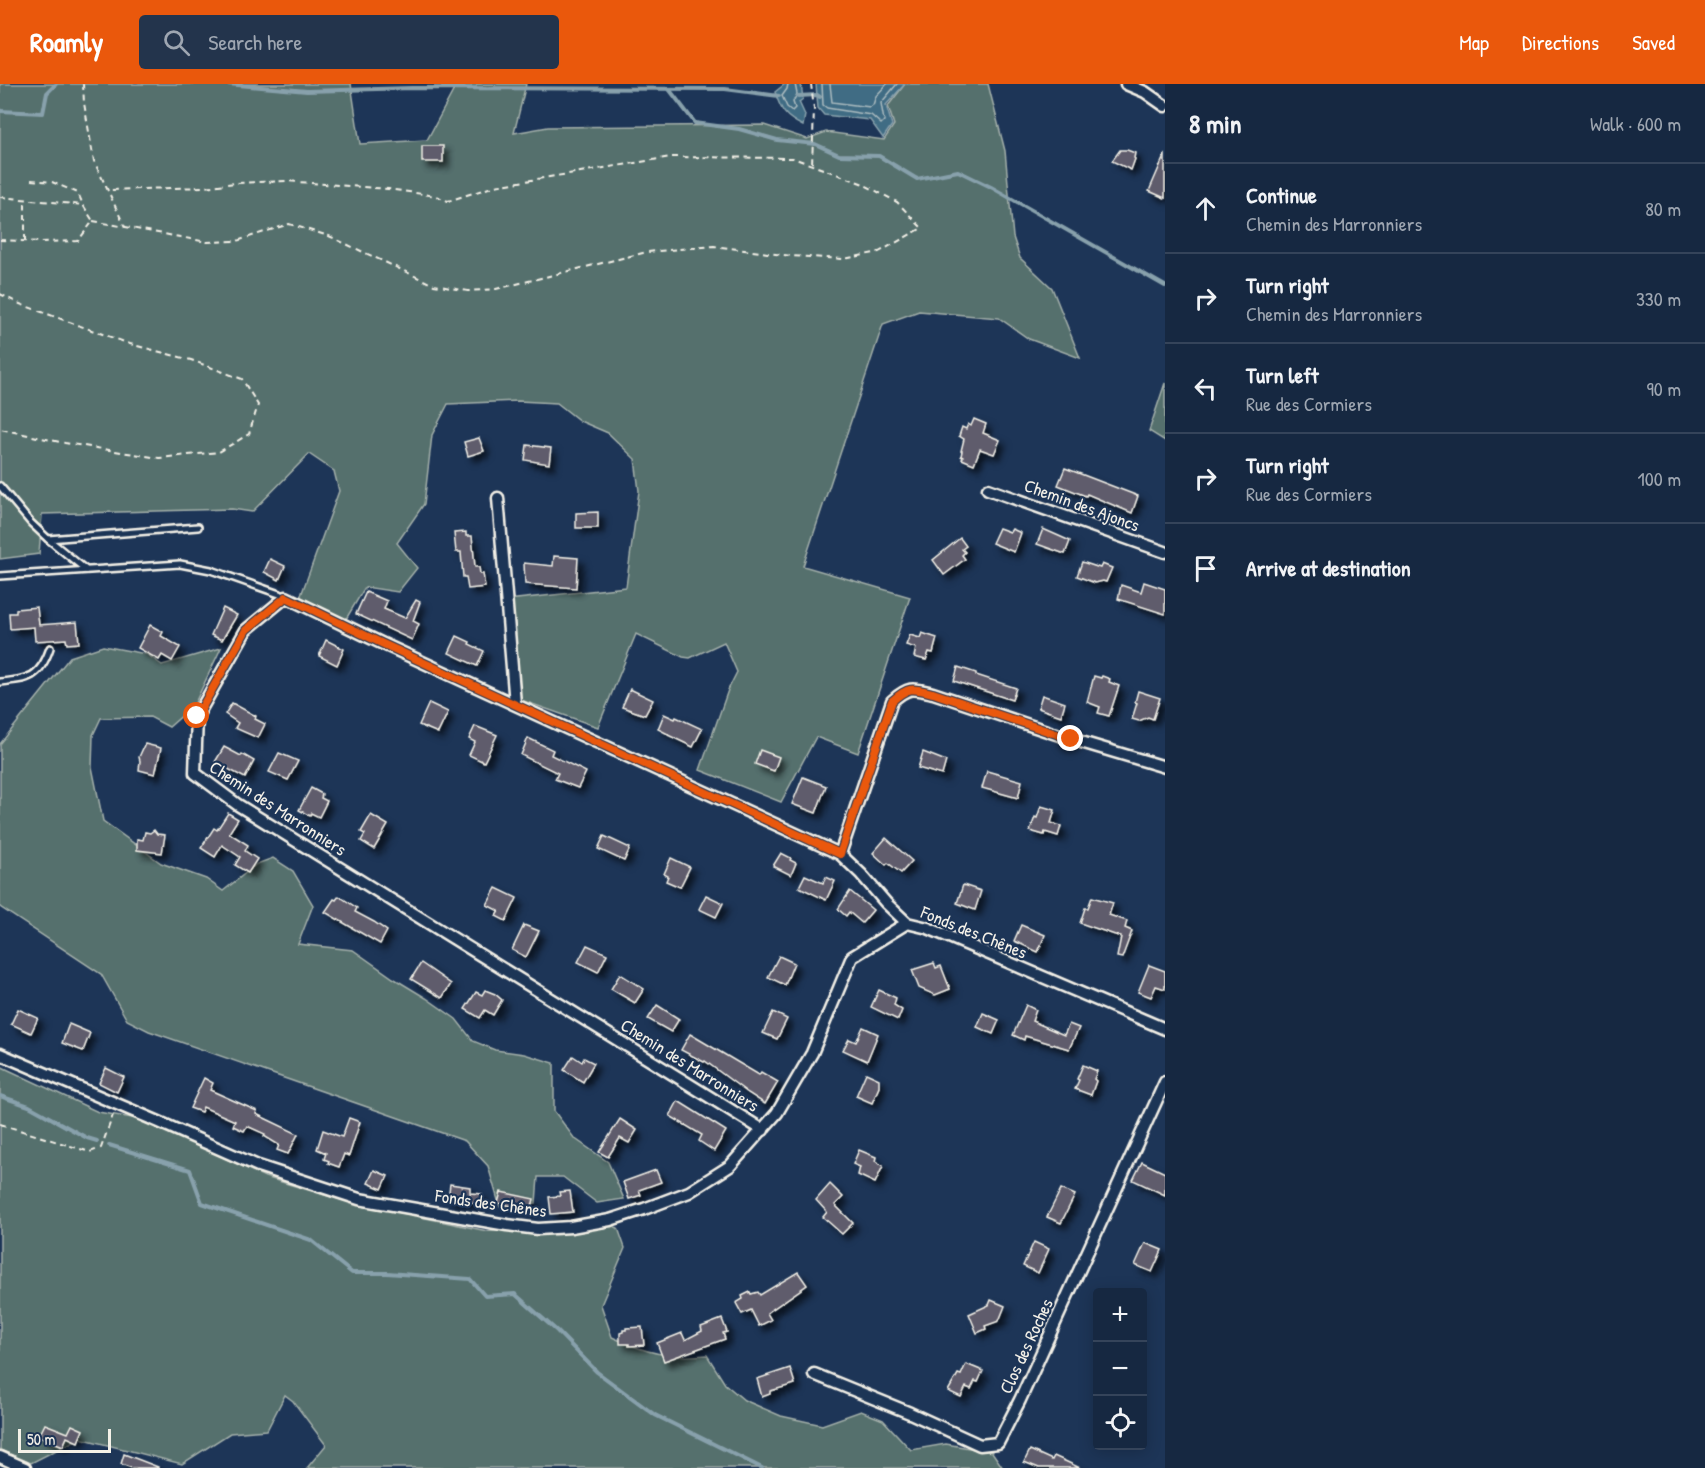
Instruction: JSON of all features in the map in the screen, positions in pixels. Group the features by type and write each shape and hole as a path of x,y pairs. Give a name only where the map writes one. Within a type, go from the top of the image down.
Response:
{"street":[{"path":"1126,84 1145,92 1165,106"},
{"name":"Chemin des Ajoncs","path":"988,489 1165,552"},
{"path":"498,498 515,704"},
{"path":"286,597 840,854 907,923"},
{"name":"Chemin des Marronniers","path":"286,597 246,630 197,716 195,773 238,805 763,1130"},
{"path":"840,854 892,701 901,693 914,688 1165,767"},
{"name":"Fonds des Chênes","path":"0,1054 258,1166 359,1199 538,1229 572,1227 610,1220 644,1209 689,1192 730,1166 777,1113 812,1053 852,957 907,923 927,928 1165,1029"},
{"name":"Clos des Roches","path":"814,1374 910,1413 980,1445 998,1443 1035,1368 1165,1082"},
{"path":"0,1457 25,1468"}],"lane":[{"path":"0,486 31,523 86,570"},
{"path":"48,539 198,527"},
{"path":"0,576 180,564 212,570 286,597"},
{"path":"0,682 19,680 34,674 45,663 50,648"}],"path":[{"path":"83,84 94,161 125,227"},
{"path":"811,84 814,109 812,166"},
{"path":"30,180 52,182 78,193 93,221 207,242 237,241 289,224 329,236 434,285 468,291 496,289 647,252 714,246 844,260 879,252 922,228 897,202 861,183 793,158 670,157 495,186 448,201 436,196 388,189 286,181 204,187 108,190"},
{"path":"0,198 83,205"},
{"path":"25,200 25,241"},
{"path":"0,240 78,241 93,221"},
{"path":"0,294 20,304 130,344 191,360 242,379 258,405 249,434 219,452 159,458 65,443 0,429"},
{"path":"0,1124 90,1152 101,1148 117,1105"}],"green space":[{"path":"0,84 351,84 360,144 427,140 457,84 526,84 514,133 548,127 764,125 807,139 826,132 884,140 894,125 888,106 905,84 988,84 1005,151 1013,237 1020,258 1052,288 1080,358 1029,339 999,318 919,311 883,324 803,566 910,597 858,753 816,737 781,802 700,770 728,690 737,672 724,642 690,658 683,657 636,634 598,727 518,699 508,600 626,587 639,491 635,459 608,433 580,421 557,403 518,401 448,404 432,435 424,504 397,543 417,568 398,592 365,587 346,619 300,598 339,491 334,471 309,454 252,512 232,509 42,514 39,554 0,559"},
{"path":"1165,383 1165,441 1149,431"},
{"path":"103,646 146,654 162,665 221,648 194,705 169,727 150,717 101,718 93,735 92,767 103,821 161,863 206,879 223,891 257,864 273,858 293,871 313,905 298,944 353,950 456,1019 473,1041 495,1050 524,1054 554,1063 554,1111 574,1138 608,1162 624,1199 597,1203 563,1177 538,1177 536,1203 500,1207 488,1166 465,1141 149,1031 127,1020 101,974 0,907 0,744 70,657"},
{"path":"0,1066 98,1112 144,1120 265,1177 345,1201 487,1231 592,1218 618,1228 625,1248 601,1305 612,1337 658,1354 707,1355 725,1384 744,1400 781,1416 822,1425 861,1411 883,1420 911,1450 946,1444 992,1452 1003,1468 307,1468 326,1445 293,1401 285,1395 267,1430 230,1433 182,1464 80,1438 31,1463 0,1450"}],"water":[{"path":"785,84 801,84 803,99 799,102 805,115 803,126 784,113 779,104 775,92"},
{"path":"816,84 904,85 886,105 892,125 883,138 870,120 824,115 818,108"}],"building":[{"path":"422,146 443,146 443,162 422,162"},
{"path":"1120,150 1135,153 1131,170 1112,161"},
{"path":"1165,154 1165,198 1149,191"},
{"path":"974,419 986,424 983,433 1000,440 994,454 980,449 974,464 962,459 964,439 959,436 962,427 966,429 968,424 971,426"},
{"path":"479,438 484,451 468,456 464,442"},
{"path":"527,445 551,448 549,464 525,460"},
{"path":"1065,468 1138,496 1132,513 1087,494 1086,496 1058,485"},
{"path":"598,512 598,528 576,528 576,513"},
{"path":"999,528 1010,532 1012,529 1021,533 1014,552 992,543"},
{"path":"1043,529 1070,541 1065,554 1037,544"},
{"path":"466,532 466,536 472,536 475,567 479,567 480,574 483,574 485,587 468,589 466,577 463,577 461,552 456,552 454,533"},
{"path":"960,538 966,546 962,549 965,552 962,555 965,559 944,575 933,560"},
{"path":"554,556 578,558 576,588 525,584 524,563 553,566"},
{"path":"270,559 285,566 279,580 264,572"},
{"path":"1082,562 1100,568 1102,564 1112,568 1106,582 1095,583 1077,576"},
{"path":"1144,582 1165,589 1165,614 1118,599 1121,585 1141,592"},
{"path":"366,592 387,601 384,609 405,618 416,600 420,602 413,621 419,624 412,640 356,614"},
{"path":"37,607 39,625 77,622 79,643 67,644 66,639 35,641 34,627 10,629 9,613 16,613 16,609"},
{"path":"223,608 237,615 222,640 211,635"},
{"path":"150,625 163,632 161,636 180,647 172,661 162,655 159,660 138,648"},
{"path":"922,633 937,638 933,653 929,652 926,660 914,657 916,648 906,645 910,635 920,638"},
{"path":"457,636 484,651 477,666 449,653"},
{"path":"326,640 344,649 337,665 319,656"},
{"path":"958,667 1016,688 1012,700 954,681"},
{"path":"1094,676 1110,679 1109,682 1119,686 1109,716 1098,713 1100,707 1087,702"},
{"path":"630,689 653,700 645,715 622,707"},
{"path":"1138,691 1160,698 1153,719 1148,717 1139,721 1132,719"},
{"path":"1042,695 1065,703 1061,716 1038,708"},
{"path":"232,703 256,716 255,719 265,724 258,738 235,728 238,723 225,714"},
{"path":"429,703 448,712 438,733 419,725"},
{"path":"664,714 702,729 693,747 658,729"},
{"path":"475,726 497,735 484,762 469,755 475,742 469,739"},
{"path":"528,738 553,750 551,755 586,772 578,788 555,779 558,773 521,755"},
{"path":"145,744 161,748 155,774 139,770 139,757"},
{"path":"224,747 254,761 245,778 215,762"},
{"path":"760,750 779,757 774,771 755,764"},
{"path":"923,752 946,761 942,775 918,768"},
{"path":"279,753 298,761 288,780 269,772"},
{"path":"987,771 1022,781 1018,798 982,788"},
{"path":"803,777 826,786 816,813 792,804"},
{"path":"311,788 322,794 321,798 327,801 319,817 311,813 310,816 299,810"},
{"path":"1041,806 1055,810 1051,823 1061,826 1058,836 1030,831"},
{"path":"228,813 238,819 229,833 248,845 245,851 257,859 248,873 235,865 240,857 222,845 215,857 201,848 214,828 217,830"},
{"path":"371,815 388,825 374,849 361,841 365,834 361,832"},
{"path":"154,830 157,834 165,835 162,853 137,850 137,839 143,840 145,832 150,833"},
{"path":"604,836 630,848 624,861 598,849"},
{"path":"886,838 912,861 901,873 888,863 886,865 873,853"},
{"path":"781,853 796,863 791,875 773,866"},
{"path":"671,858 690,867 680,887 666,881 668,876 664,874"},
{"path":"805,875 823,883 826,877 835,881 826,900 799,887"},
{"path":"963,885 981,891 975,910 957,903"},
{"path":"496,888 517,898 506,921 496,916 499,911 487,905"},
{"path":"850,891 873,910 862,923 849,912 846,916 838,909"},
{"path":"706,895 723,903 716,917 699,909"},
{"path":"339,896 357,908 355,912 387,931 380,944 325,912"},
{"path":"1092,897 1113,903 1109,915 1127,921 1125,928 1132,931 1122,958 1117,957 1121,937 1080,923"},
{"path":"524,925 539,931 526,957 512,950"},
{"path":"1021,925 1045,935 1038,952 1014,941"},
{"path":"587,945 607,954 598,972 578,962"},
{"path":"779,956 794,963 785,985 768,977"},
{"path":"421,963 451,984 442,998 411,979"},
{"path":"934,963 936,968 941,966 950,989 935,995 919,988 912,970"},
{"path":"1149,965 1165,971 1165,989 1156,986 1151,997 1138,992"},
{"path":"620,974 644,989 635,1003 611,989"},
{"path":"485,990 502,1000 493,1015 485,1010 480,1018 465,1009 476,992 482,995"},
{"path":"879,990 896,998 894,1005 902,1010 898,1020 871,1007"},
{"path":"657,1005 679,1019 671,1032 648,1019"},
{"path":"1026,1005 1036,1010 1032,1021 1064,1035 1069,1024 1079,1028 1069,1049 1025,1036 1024,1040 1013,1035"},
{"path":"18,1009 38,1018 31,1033 11,1024"},
{"path":"773,1012 787,1019 777,1039 763,1033"},
{"path":"983,1013 999,1020 993,1034 977,1027"},
{"path":"69,1024 90,1033 83,1051 62,1043"},
{"path":"863,1027 878,1034 867,1061 843,1050 849,1039 856,1042"},
{"path":"690,1034 759,1075 761,1072 778,1082 765,1104 705,1061 681,1050"},
{"path":"573,1056 582,1062 584,1058 594,1063 583,1082 564,1070"},
{"path":"1083,1065 1097,1071 1091,1095 1075,1089"},
{"path":"106,1068 124,1077 117,1092 99,1083"},
{"path":"866,1073 879,1079 879,1087 872,1103 856,1096"},
{"path":"204,1078 213,1083 210,1090 257,1111 256,1114 298,1134 288,1154 277,1150 279,1145 264,1136 265,1134 247,1126 244,1131 233,1126 235,1121 203,1107 201,1112 190,1108"},
{"path":"678,1101 726,1131 714,1151 699,1141 702,1135 670,1116"},
{"path":"349,1118 360,1122 349,1156 344,1154 339,1167 328,1163 329,1161 324,1159 326,1153 317,1149 323,1130 342,1137"},
{"path":"620,1119 637,1130 629,1143 620,1138 608,1157 599,1152"},
{"path":"859,1150 876,1157 875,1161 883,1166 875,1183 858,1175 860,1167 853,1164"},
{"path":"1142,1162 1165,1173 1165,1195 1133,1180"},
{"path":"374,1170 388,1176 382,1189 368,1183"},
{"path":"656,1170 661,1182 639,1190 641,1195 629,1199 623,1182"},
{"path":"450,1184 470,1187 470,1193 482,1194 480,1204 448,1199"},
{"path":"830,1184 843,1197 835,1205 853,1223 842,1234 823,1217 827,1212 816,1200"},
{"path":"1061,1189 1075,1195 1061,1223 1047,1217"},
{"path":"570,1191 573,1212 551,1214 549,1197 560,1196 559,1192"},
{"path":"501,1192 534,1199 531,1210 498,1203"},
{"path":"1034,1242 1049,1249 1038,1273 1023,1266"},
{"path":"1145,1243 1162,1250 1152,1272 1135,1265"},
{"path":"798,1272 807,1285 767,1313 771,1320 759,1326 751,1310 742,1314 736,1303 743,1299 742,1296 750,1292 751,1294 758,1292 760,1295"},
{"path":"991,1300 1005,1306 999,1321 985,1326 986,1329 977,1333 969,1314 989,1305"},
{"path":"722,1319 727,1332 723,1333 725,1339 664,1361 657,1343 682,1333 685,1340 702,1331 701,1327"},
{"path":"642,1327 644,1345 620,1344 620,1333 623,1330"},
{"path":"966,1364 983,1371 978,1382 975,1381 971,1389 966,1387 961,1397 948,1391 958,1374 961,1375"},
{"path":"790,1368 795,1384 770,1391 770,1394 762,1397 757,1379"},
{"path":"45,1424 68,1433 72,1425 83,1430 78,1442 67,1437 63,1446 39,1436"},
{"path":"1030,1450 1052,1460 1054,1456 1080,1468 1039,1468 1024,1462"},
{"path":"124,1454 158,1468 132,1468 121,1464"}],"waterway":[{"path":"0,111 43,113 47,93 56,84"},
{"path":"227,84 307,91 412,88 725,89 779,96"},
{"path":"669,89 695,123 739,129 777,140 815,144 839,155 879,156 917,179 958,171 991,187 1165,286"},
{"path":"798,96 817,95 820,97"},
{"path":"0,1096 29,1106 87,1138 97,1141"},
{"path":"109,1145 190,1170 202,1203 311,1240 352,1273 470,1279 485,1296 515,1294 557,1331 597,1372 655,1415 762,1468"}],"route":[{"path":"197,716 246,630 286,597 840,854 892,701 901,693 914,688 933,693 1071,739"}]}
